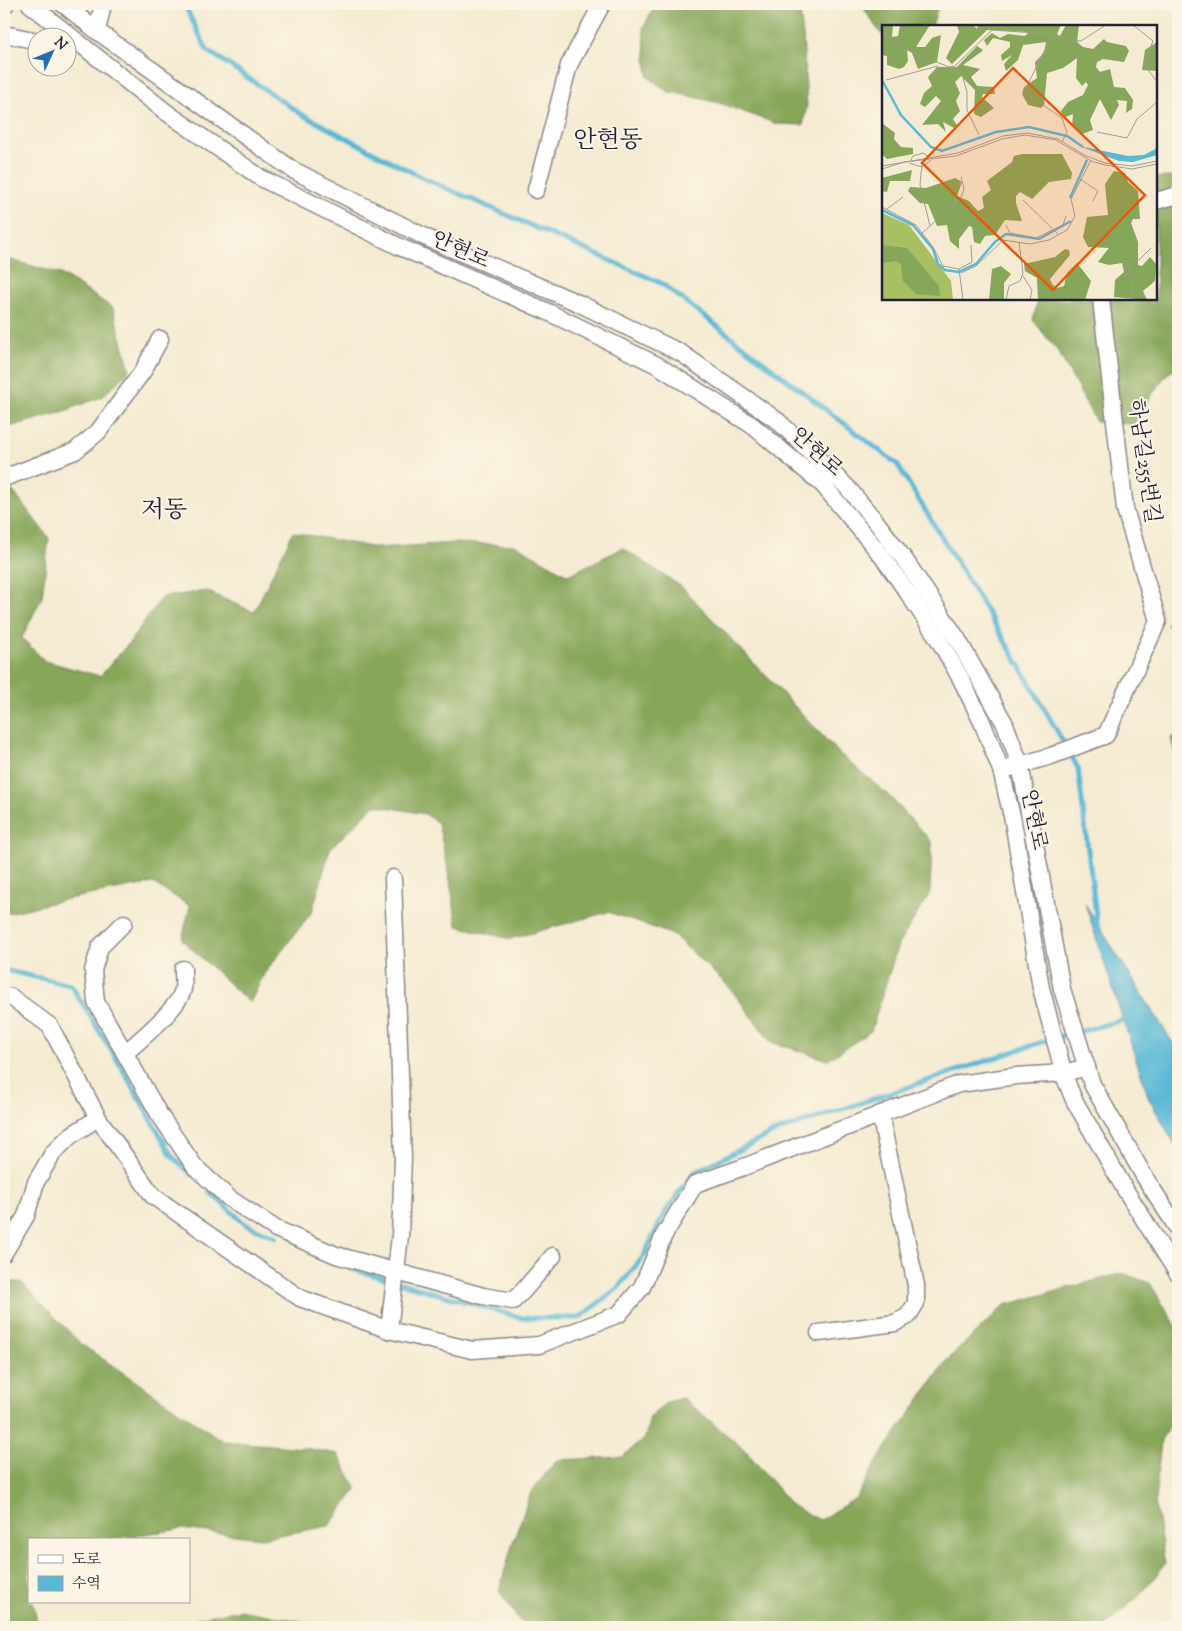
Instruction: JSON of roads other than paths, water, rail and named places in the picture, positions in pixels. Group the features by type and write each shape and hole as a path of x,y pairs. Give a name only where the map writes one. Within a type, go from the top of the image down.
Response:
{"street":[{"name":"안현로","path":"30,4 58,28"},
{"name":"안현로","path":"63,4 96,30 293,170 427,238 578,304 681,353 778,421 847,487 905,560 963,648 1005,724 1020,764 1062,989 1092,1084 1144,1176 1178,1229"},
{"path":"96,30 103,4"},
{"path":"536,190 569,65 602,4"},
{"path":"4,34 28,39"},
{"name":"안현로","path":"78,45 166,112 261,178 400,247 548,312 656,364 753,426 823,485 882,556 924,618 961,679 982,722 1001,770 1013,821 1040,988 1064,1073 1079,1108 1126,1191 1178,1274"},
{"path":"1157,201 1178,195"},
{"name":"하남길255번길","path":"1001,770 1051,756 1106,735 1158,621 1125,508 1101,300"},
{"path":"4,478 75,451 98,432 143,371 160,339"},
{"path":"390,1330 400,1236 403,1158 393,878"},
{"path":"124,923 100,947 92,970 96,1002 159,1114 195,1167 230,1198 276,1229 396,1279 483,1296 513,1301 554,1256"},
{"path":"125,1053 152,1030 174,1005 183,991 183,969"},
{"path":"4,996 11,997 50,1026 98,1118 154,1196 300,1298 390,1330 472,1350 539,1345 619,1314 642,1287 664,1235 695,1184 959,1084 1016,1076 1064,1073 1087,1067"},
{"path":"819,1333 895,1323 908,1316 916,1303 916,1286 880,1114"},
{"path":"4,1253 26,1216 36,1182 53,1153 70,1136 98,1118"}],"water":[{"path":"1085,904 1178,1051 1178,1150 1149,1099"}],"waterway":[{"path":"184,4 207,50 301,114 421,177 661,283 897,464 1020,666 1078,768 1099,929"},
{"path":"4,970 71,985 122,1068 172,1156 191,1174"},
{"path":"340,1264 522,1318 579,1318 618,1288 643,1257 665,1212 695,1172 775,1132 1045,1041 1123,1020 1127,1024"},
{"path":"210,1192 245,1224 276,1237"}],"district":[{"name":"안현동","path":"608,141"},
{"name":"저동","path":"164,511"}]}
